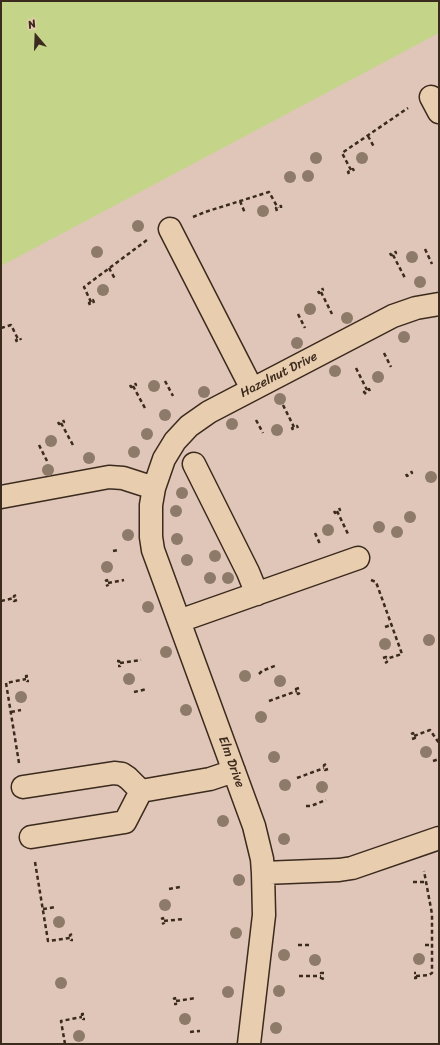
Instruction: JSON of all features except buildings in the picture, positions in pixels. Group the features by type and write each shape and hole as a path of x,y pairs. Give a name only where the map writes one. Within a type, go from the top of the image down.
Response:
{"street":[{"path":"170,229 252,389"},
{"name":"Hazelnut Drive","path":"154,488 164,458 175,441 189,426 209,412 393,316 416,308 439,304"},
{"path":"194,464 248,572 256,594"},
{"path":"1,497 109,477 124,478 154,488"},
{"name":"Elm Drive","path":"154,488 151,505 151,537 153,550 254,826 259,844 263,873 264,915 249,1044"},
{"path":"179,621 256,594 361,568"},
{"path":"141,791 210,779 234,771"},
{"path":"21,777 114,773 122,774 128,778 141,791"},
{"path":"31,837 126,822 141,791"},
{"path":"263,873 339,870 352,868 439,838"}],"path":[{"path":"351,172 342,154 368,136 427,105"},
{"path":"368,136 374,147"},
{"path":"92,303 84,287 148,240 205,212 270,192 279,209"},
{"path":"240,201 246,213"},
{"path":"425,249 432,264"},
{"path":"393,253 405,278"},
{"path":"109,268 115,279"},
{"path":"320,290 332,314"},
{"path":"298,314 305,328"},
{"path":"1,328 11,325 19,340"},
{"path":"384,353 391,367"},
{"path":"356,368 368,392"},
{"path":"165,381 173,396"},
{"path":"133,385 146,410"},
{"path":"284,405 295,428"},
{"path":"256,420 263,433"},
{"path":"60,421 74,447"},
{"path":"39,445 47,461"},
{"path":"406,474 407,476 412,473 411,471"},
{"path":"337,510 350,538"},
{"path":"113,551 118,550"},
{"path":"361,568 376,582 402,654 385,658 387,662 385,663"},
{"path":"106,583 124,580"},
{"path":"1,601 15,600 14,596 16,595"},
{"path":"385,627 391,625"},
{"path":"118,663 141,660"},
{"path":"259,674 262,671 277,666"},
{"path":"21,777 6,683 28,679"},
{"path":"134,692 147,689"},
{"path":"269,701 299,691"},
{"path":"11,712 21,710"},
{"path":"411,734 413,733 413,737 430,730 439,743"},
{"path":"433,761 439,759"},
{"path":"297,778 326,768 324,765 326,764"},
{"path":"306,806 311,806 326,800"},
{"path":"35,859 48,941 72,939 70,935 72,934"},
{"path":"415,975 428,975 432,972 432,914 424,869"},
{"path":"413,882 426,882"},
{"path":"169,889 180,887"},
{"path":"43,909 56,907"},
{"path":"162,921 184,919"},
{"path":"298,945 311,945"},
{"path":"425,945 432,945"},
{"path":"299,976 323,976"},
{"path":"174,1001 196,998"},
{"path":"65,1044 61,1020 84,1017"},
{"path":"190,1032 200,1031"}],"green space":[{"path":"1,1 439,1 439,33 1,266"}]}
